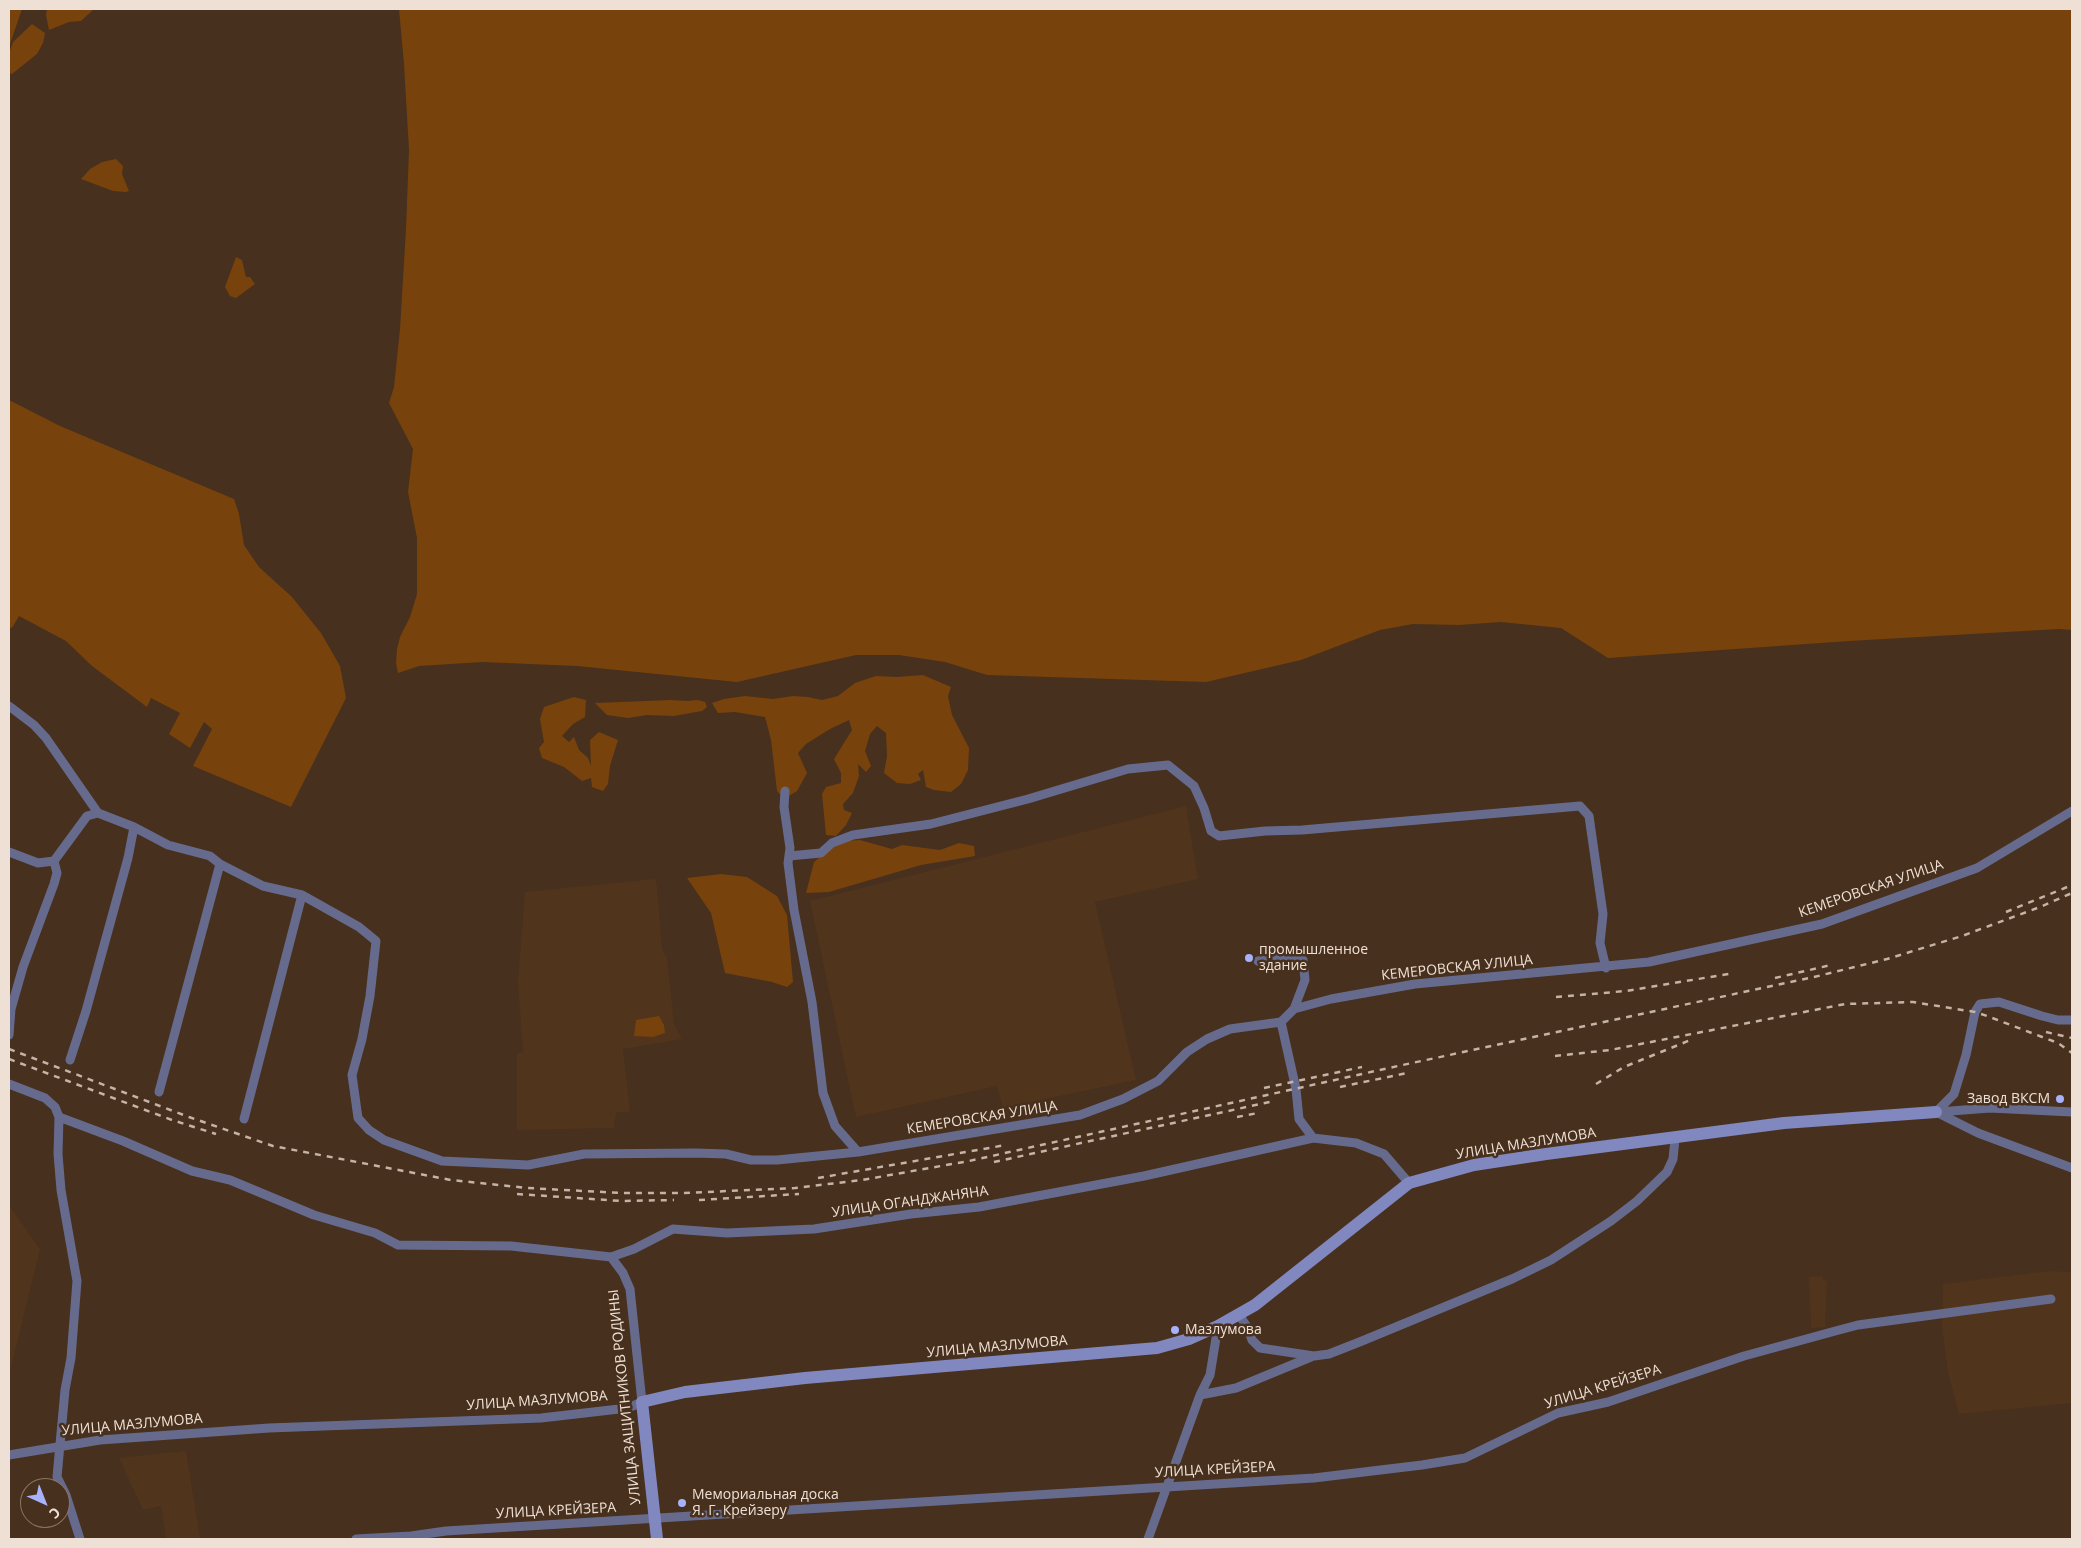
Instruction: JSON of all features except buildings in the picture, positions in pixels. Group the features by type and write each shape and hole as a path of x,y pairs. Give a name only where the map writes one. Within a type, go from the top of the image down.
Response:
{"street":[{"path":"9,706 34,725 46,738 98,813 134,827 168,845 210,856 220,864 263,886 302,895 244,1119"},
{"path":"789,856 821,853 832,843 853,835 931,824 1128,769 1168,765 1194,786 1204,808 1211,831 1219,836 1580,806 1589,816 1603,914 1600,943 1606,968"},
{"path":"785,791 784,807 790,848 789,856 794,910 812,1002 824,1092 835,1126 858,1152"},
{"name":"КЕМЕРОВСКАЯ УЛИЦА","path":"302,895 359,927 376,941 370,996 362,1039 352,1075 358,1118 369,1130 384,1140 442,1161 528,1165 584,1154 687,1153 726,1154 751,1160 777,1160 858,1152 1080,1116 1124,1099 1158,1081 1186,1052 1207,1039 1230,1029 1281,1022 1294,1009 1331,999 1415,984 1606,968 1650,962 1822,924 1976,868 2072,811"},
{"path":"9,1035 11,1009 23,967 54,884 56,874 54,861 87,816 98,813"},
{"path":"70,1060 86,1011 128,858 134,827"},
{"path":"9,852 38,863 54,861"},
{"path":"159,1092 220,864"},
{"path":"1258,961 1282,957 1303,960 1305,980 1294,1009"},
{"path":"1936,1112 1954,1094 1966,1055 1975,1012 1980,1004 1999,1002 2058,1020 2072,1020"},
{"path":"1281,1022 1296,1092 1299,1119 1312,1138"},
{"path":"9,1084 45,1098 55,1107 59,1117 58,1154 61,1190 77,1281 71,1358 65,1390 57,1477 66,1495 80,1539"},
{"path":"1936,1112 1990,1108 2072,1112"},
{"path":"1936,1112 1978,1133 2072,1168"},
{"name":"УЛИЦА МАЗЛУМОВА","path":"9,1455 100,1440 269,1428 541,1418 628,1408 642,1402 685,1392 805,1378 1157,1348 1189,1339 1239,1315 1312,1261 1409,1183 1474,1165 1784,1123 1936,1112"},
{"name":"УЛИЦА ОГАНДЖАНЯНА","path":"59,1117 123,1141 192,1171 230,1180 314,1215 375,1233 398,1246 511,1246 611,1257 673,1229 727,1233 814,1229 910,1214 980,1207 1144,1176 1312,1138 1356,1143 1384,1154 1409,1183"},
{"path":"1200,1395 1236,1388 1314,1356 1329,1354 1512,1279 1551,1260 1611,1221 1637,1201 1661,1178 1667,1172 1673,1159 1676,1139"},
{"name":"УЛИЦА ЗАЩИТНИКОВ РОДИНЫ","path":"611,1257 623,1273 630,1289 653,1518 657,1539"},
{"name":"УЛИЦА КРЕЙЗЕРА","path":"356,1539 411,1536 446,1531 1314,1478 1422,1465 1464,1458 1558,1413 1608,1402 1744,1356 1839,1330 1858,1325 2051,1299"},
{"path":"1239,1315 1248,1328 1252,1340 1260,1348 1314,1356"},
{"path":"1148,1539 1200,1395 1210,1375 1218,1326"}],"shaded area":[{"path":"9,9 22,9 9,47"},
{"path":"47,9 94,9 81,21 69,22 49,30 46,15"},
{"path":"399,9 2072,9 2072,630 2059,629 1849,641 1608,658 1561,628 1501,622 1459,625 1413,624 1380,630 1301,660 1206,682 987,675 945,662 899,655 856,655 737,682 577,666 482,662 419,666 398,673 396,663 397,649 417,594 417,538 408,492 413,449 389,403 394,387 400,329 409,150"},
{"path":"32,24 45,33 43,43 37,54 12,74 9,73 9,53 13,42"},
{"path":"116,159 123,166 122,174 129,191 113,191 81,179 90,169 102,162"},
{"path":"236,257 242,260 246,277 250,277 255,284 236,298 230,296 225,287"},
{"path":"9,400 60,426 234,499 239,514 244,545 259,567 292,597 321,633 340,666 346,698 291,807 193,766 212,729 204,722 190,748 169,734 180,713 151,698 147,707 92,666 66,641 19,616 12,628 9,627"},
{"path":"923,675 951,687 948,696 952,715 969,748 968,770 961,784 951,792 934,790 926,787 923,770 918,774 921,780 910,784 897,783 884,773 887,756 886,733 877,726 870,734 865,751 871,766 866,772 858,764 859,776 853,793 843,804 844,810 852,813 846,825 836,836 826,835 822,794 826,787 841,783 841,773 834,759 852,730 849,720 806,744 798,753 807,773 797,791 784,799 777,791 771,740 765,717 735,712 718,713 712,703 745,696 773,699 793,696 822,700 838,696 855,683 876,676"},
{"path":"574,697 586,700 585,717 573,724 562,736 569,742 574,737 579,750 588,758 591,766 590,740 599,732 618,740 610,766 608,784 603,791 592,787 591,778 582,781 564,767 542,758 539,748 544,742 540,719 544,707"},
{"path":"698,700 705,702 707,707 702,711 674,716 647,715 628,718 607,715 595,703"},
{"path":"1186,806 1198,879 1095,902 1136,1080 1003,1108 997,1086 856,1117 810,901"},
{"path":"860,840 892,849 902,845 940,850 959,843 974,846 975,856 921,865 829,892 806,893 814,862 844,841"},
{"path":"721,874 747,877 777,896 787,915 793,982 787,987 772,982 725,973 711,913 687,878"},
{"path":"655,879 662,949 667,958 674,1024 682,1039 623,1049 630,1112 616,1112 614,1128 517,1130 517,1054 523,1052 518,982 525,892"},
{"path":"659,1016 664,1025 665,1033 653,1037 634,1036 636,1020"},
{"path":"9,1205 40,1249 9,1376"},
{"path":"2049,1271 2072,1272 2072,1403 1959,1414 1948,1372 1942,1328 1943,1284"},
{"path":"1823,1276 1823,1280 1827,1281 1825,1327 1811,1328 1809,1277"},
{"path":"186,1451 200,1538 166,1539 161,1506 143,1510 119,1458"}],"railway":[{"path":"2006,912 2072,885"},
{"path":"9,1049 189,1117 273,1146 451,1180 527,1188 622,1193 684,1193 795,1188 862,1180 969,1161 1398,1066 1814,977 1887,959 1962,936 2072,893"},
{"path":"1775,978 1831,965"},
{"path":"1556,997 1626,991 1734,973"},
{"path":"1555,1056 1610,1050 1845,1004 1913,1002 1975,1012 2058,1043 2072,1053"},
{"path":"2046,1032 2072,1038"},
{"path":"1596,1084 1624,1067 1693,1039"},
{"path":"9,1059 172,1120 216,1134"},
{"path":"1264,1088 1362,1067"},
{"path":"1340,1087 1407,1073"},
{"path":"994,1162 1274,1101"},
{"path":"1237,1117 1258,1113"},
{"path":"818,1178 1006,1145"},
{"path":"517,1194 622,1201 674,1200"},
{"path":"699,1200 799,1194"}],"place":[{"name":"промышленное здание","path":"1249,958"},
{"name":"Завод ВКСМ","path":"2060,1099"},
{"name":"Мазлумова","path":"1175,1330"},
{"name":"Мемориальная доска Я. Г. Крейзеру","path":"682,1503"}]}
